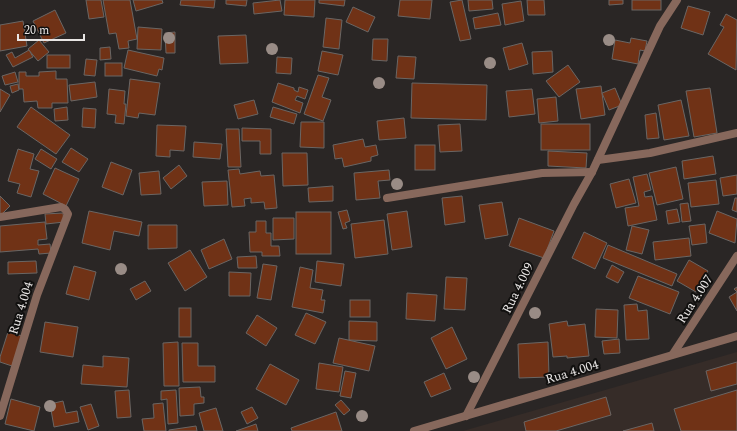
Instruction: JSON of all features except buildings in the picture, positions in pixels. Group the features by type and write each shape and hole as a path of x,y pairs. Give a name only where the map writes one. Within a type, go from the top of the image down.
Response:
{"street":[{"name":"Rua 4.009","path":"466,416 598,160 660,26 677,0"},
{"path":"598,160 650,153 737,133"},
{"path":"387,198 542,173 592,172"},
{"name":"Rua 4.004","path":"0,217 62,207 66,209 68,217 37,294 0,416"},
{"name":"Rua 4.007","path":"674,354 737,256"},
{"name":"Rua 4.004","path":"414,431 737,336"}],"shaded area":[{"path":"737,352 737,431 463,431"}]}
